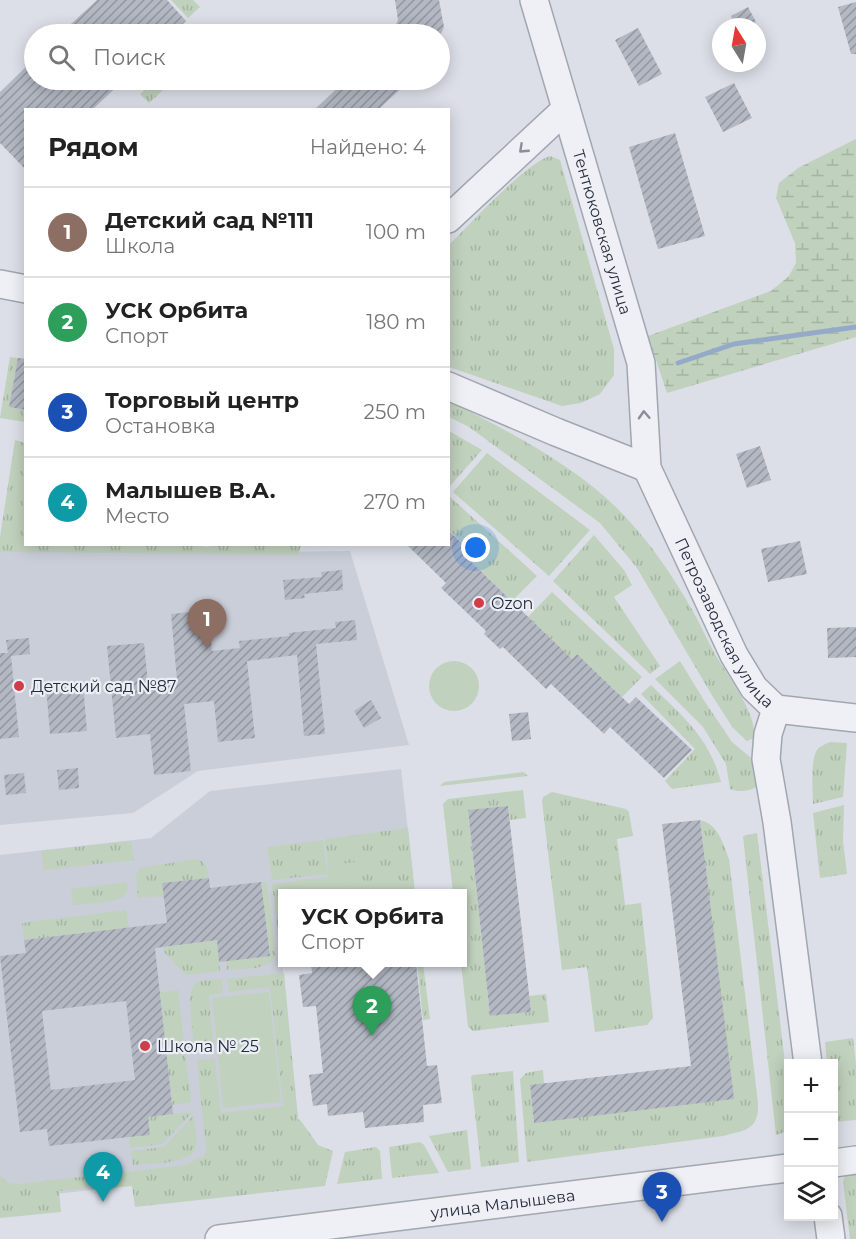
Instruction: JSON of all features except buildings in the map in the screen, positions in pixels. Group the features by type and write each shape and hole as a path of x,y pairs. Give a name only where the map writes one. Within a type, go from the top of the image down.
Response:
{"street":[{"name":"Тентюковская улица","path":"534,0 641,363 647,468"},
{"path":"450,217 566,109"},
{"path":"0,284 24,289"},
{"path":"450,387 647,468"},
{"name":"Петрозаводская улица","path":"647,468 734,655 754,688 776,709 768,734 766,759 777,822 807,1059"},
{"path":"776,709 856,718"},
{"path":"838,1162 856,1160"},
{"name":"улица Малышева","path":"219,1239 784,1169"},
{"path":"829,1221 831,1239"}],"shaded area":[{"path":"0,550 187,553 350,551 409,745 198,771 133,813 0,825"},
{"name":"Школа № 25","path":"401,769 415,889 278,889 278,967 283,967 303,1167 0,1200 0,855 151,838 210,791"}],"green space":[{"path":"171,0 193,0 200,7 188,18"},
{"path":"144,90 163,90 149,103 140,94"},
{"path":"856,139 856,337 667,393 648,336 771,291 789,276 796,263 795,243 776,198 779,183 798,168"},
{"path":"550,156 560,160 614,349 614,375 600,394 581,403 562,406 450,367 450,244 513,182"},
{"path":"10,357 24,359 17,365 9,407 24,410 24,422 0,418"},
{"path":"450,402 521,439 569,469 612,503 630,522 678,585 716,656 747,707 754,728 754,738 747,741 733,728 637,568 600,523 469,427 450,418"},
{"path":"450,432 482,450 450,486"},
{"path":"15,440 24,443 24,546 301,546 298,555 0,552 0,537"},
{"path":"487,453 590,530 549,576 453,492"},
{"path":"450,497 537,576 512,601 467,558 472,552 450,531"},
{"path":"594,535 624,570 632,585 614,597 660,666 650,674 553,581"},
{"path":"552,592 642,677 622,697 577,654 572,659 528,617"},
{"path":"454,661 472,668 479,686 472,704 454,711 436,704 429,686 436,668"},
{"path":"680,661 732,742 756,762 760,785 745,791 730,789 726,764 703,727 655,679"},
{"path":"651,685 702,740 710,752 721,782 672,789 665,781 695,749 641,694"},
{"path":"830,742 847,743 843,797 813,804 815,755 820,747"},
{"path":"523,772 528,776 440,786 444,782"},
{"path":"523,790 526,818 510,820 508,806 468,811 490,1016 531,1012 529,996 546,994 549,1022 473,1031 468,1027 461,967 467,967 467,889 453,889 443,804 448,799"},
{"path":"552,792 626,809 629,812 633,836 617,839 625,905 641,903 653,1018 647,1025 595,1032 587,967 562,970 542,801 543,797"},
{"path":"844,805 843,841 847,874 820,878 813,813"},
{"path":"700,820 716,830 729,859 758,1103 756,1119 750,1127 723,1136 527,1162 520,1079 526,1073 543,1070 544,1084 530,1086 534,1122 733,1099"},
{"path":"408,828 415,889 330,889 330,886 358,883 355,863 328,865 325,839"},
{"path":"757,833 785,1059 784,1132 776,1135 743,836"},
{"path":"323,840 327,874 272,880 267,847"},
{"path":"131,841 134,860 44,870 41,851"},
{"path":"195,859 204,863 209,878 162,883 164,896 138,898 136,875 140,868"},
{"path":"355,862 358,883 330,886 330,889 299,889 298,880 328,877 327,866"},
{"path":"298,881 299,889 278,889 278,933 272,884"},
{"path":"127,882 127,892 121,898 100,903 73,905 71,889"},
{"path":"261,882 267,882 276,954 267,964 261,966 227,970 226,961 270,956"},
{"path":"126,910 129,928 24,940 22,923"},
{"path":"217,940 220,971 186,975 164,952 163,947"},
{"path":"417,967 424,967 430,1019 423,1020"},
{"path":"284,973 298,1119 318,1145 333,1151 325,1186 135,1207 132,1186 110,1188 109,1174 185,1165 204,1156 206,1150 197,1060 215,1058 221,1113 283,1106 270,987 229,992 228,979"},
{"path":"222,979 223,993 209,995 214,1049 195,1051 190,1007 191,990 200,982"},
{"path":"178,990 191,1102 172,1105 160,992"},
{"path":"269,992 281,1102 223,1108 212,998"},
{"path":"853,1038 856,1064 856,1120 838,1122 838,1059 827,1059 825,1042"},
{"path":"513,1071 519,1162 481,1167 471,1077"},
{"path":"193,1112 162,1144 130,1148 129,1137 150,1135 148,1117"},
{"path":"193,1116 197,1141 191,1154 185,1158 167,1162 133,1165 131,1151 164,1147"},
{"path":"467,1130 471,1169 448,1172 429,1136"},
{"path":"420,1142 424,1145 439,1173 392,1178 389,1147"},
{"path":"376,1147 380,1151 382,1179 337,1184 345,1152"},
{"path":"856,1169 856,1239 850,1239 843,1182 845,1175"},
{"path":"0,1174 7,1182 17,1184 88,1176 89,1188 59,1191 61,1212 0,1218"}],"waterway":[{"path":"678,363 734,344 856,327"}],"place":[{"name":"Ozon","path":"479,603"},
{"name":"Детский сад №111","path":"207,649"},
{"name":"Детский сад №87","path":"19,686"},
{"name":"УСК Орбита","path":"372,1036"},
{"name":"Школа № 25","path":"145,1046"},
{"name":"Малышев В.А.","path":"103,1202"},
{"name":"Торговый центр","path":"662,1222"}]}
